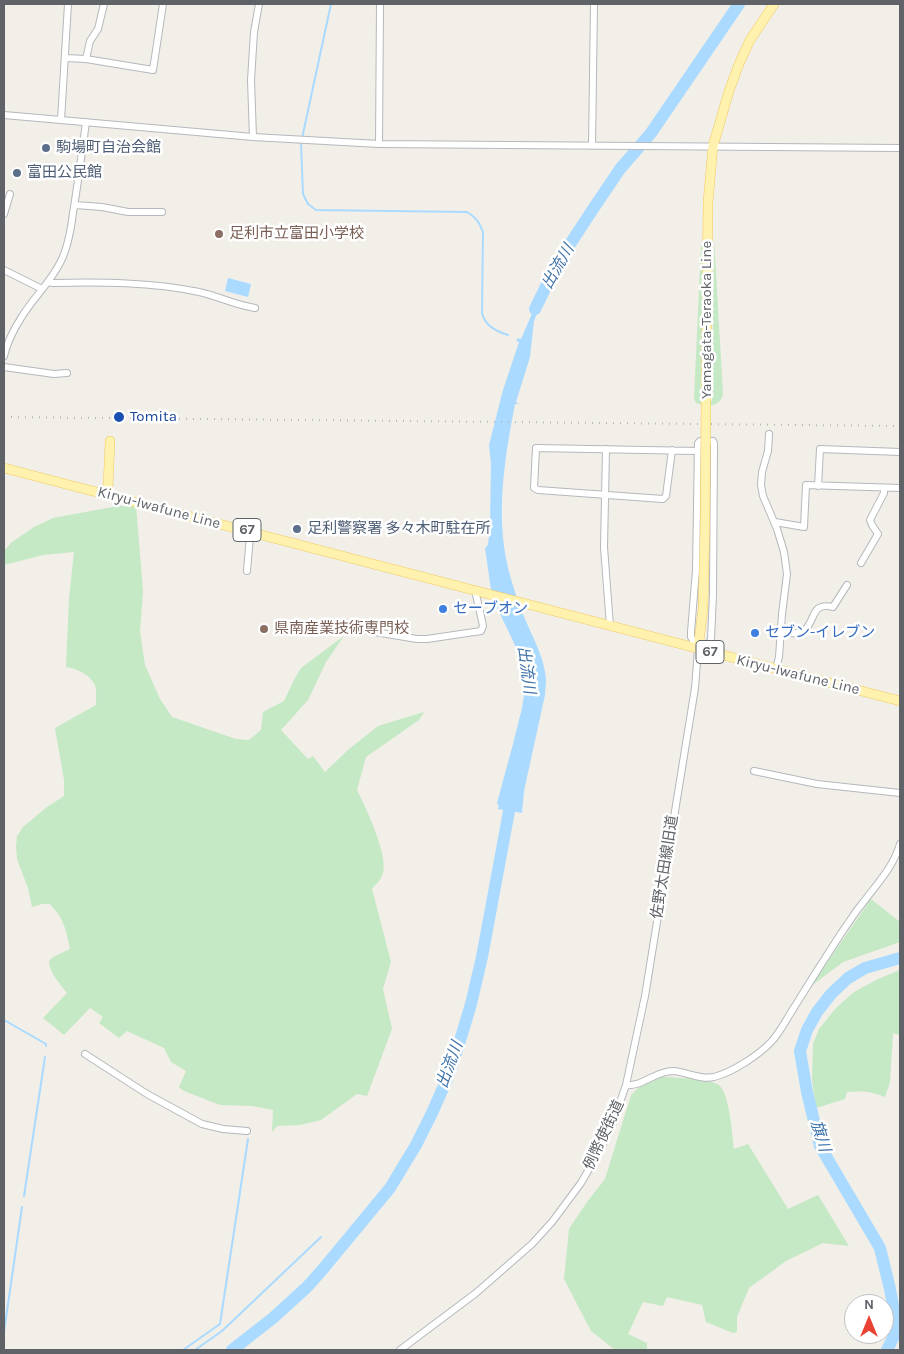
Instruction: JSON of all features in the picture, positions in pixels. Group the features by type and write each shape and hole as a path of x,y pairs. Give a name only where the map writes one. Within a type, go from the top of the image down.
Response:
{"main road":[{"name":"Yamagata-Teraoka Line","path":"698,649 703,609 708,202 713,146 739,64 750,40 774,4"},
{"path":"106,494 110,441"},
{"name":"Kiryu-Iwafune Line","path":"4,468 900,701"}],"street":[{"path":"61,120 68,4"},
{"path":"86,58 90,42 98,29 104,4"},
{"path":"65,58 86,58 153,70 163,4"},
{"path":"253,136 251,80 254,32 259,4"},
{"path":"379,144 380,4"},
{"path":"592,146 594,4"},
{"path":"4,116 379,144 900,148"},
{"path":"4,356 6,346 21,317 48,282 61,261 75,205 86,122"},
{"path":"4,214 10,194"},
{"path":"75,205 102,207 128,212 162,212"},
{"path":"4,270 42,289"},
{"path":"48,282 87,282 169,287 206,294 232,303 255,308"},
{"path":"4,367 54,374 67,373"},
{"path":"769,434 768,451 762,472 761,485 763,496 775,522 784,552 787,574 779,657 776,669"},
{"path":"700,441 713,441 713,598 711,637 710,642 698,649 691,637 696,570 698,443 700,441"},
{"path":"672,450 665,498 660,500 538,490 534,488 536,448 606,450 672,450 698,451"},
{"path":"818,486 820,449 900,452"},
{"path":"606,450 604,547 610,626"},
{"path":"775,522 804,526 806,485 900,488"},
{"path":"862,563 878,534 870,520 884,493 884,488"},
{"path":"247,571 252,532"},
{"path":"781,633 804,631 816,610 820,607 833,607 847,585"},
{"path":"369,631 427,639 481,632 483,626 475,590"},
{"name":"佐野太田線旧道","path":"626,1085 645,996 695,688 698,649"},
{"path":"754,771 817,784 900,792"},
{"name":"例幣使街道","path":"400,1350 442,1319 508,1265 532,1244 552,1222 581,1183 600,1150 612,1125 626,1085 636,1085 654,1075 672,1071 704,1078 712,1077 739,1066 774,1039 826,956 862,904 883,878 900,844"},
{"path":"86,1054 147,1094 202,1124 223,1129 247,1131"}],"green space":[{"path":"704,236 701,400 712,401 714,239 723,394 719,401 713,405 696,403 694,398 701,246"},
{"path":"136,505 143,591 140,631 145,665 160,699 172,717 236,739 249,740 261,730 263,712 284,701 301,668 344,636 326,662 308,700 281,730 308,759 313,756 325,772 349,749 378,726 424,712 419,720 366,757 357,790 376,833 383,858 384,868 382,876 372,889 391,962 383,989 392,1029 367,1096 357,1094 321,1120 300,1125 277,1126 272,1132 273,1110 252,1106 220,1105 184,1091 179,1087 186,1071 171,1062 164,1048 127,1031 119,1038 99,1023 103,1017 90,1008 64,1035 43,1018 67,993 53,974 49,961 70,949 64,925 50,904 32,907 28,888 17,859 17,836 23,827 64,796 64,780 55,728 96,705 96,690 93,681 86,675 66,667 69,598 74,552 43,555 4,565 4,551 12,542 34,527 53,518 118,506"},
{"path":"871,899 900,922 900,942 843,962 810,987"},
{"path":"900,970 900,1035 893,1033 890,1082 885,1097 866,1092 847,1092 845,1099 816,1108 812,1079 813,1044 819,1029 836,1008 854,992"},
{"path":"662,1077 700,1080 719,1085 726,1097 734,1149 748,1144 788,1209 818,1195 849,1246 823,1243 786,1261 749,1288 737,1317 737,1332 733,1333 706,1322 702,1305 667,1297 663,1306 643,1302 628,1334 647,1343 647,1350 615,1350 591,1331 564,1279 569,1229 605,1179 631,1095 639,1087"}],"water":[{"path":"228,278 251,284 248,297 225,291"},
{"path":"541,293 544,295 534,321 530,357 516,402 519,404 515,404 507,447 502,492 503,536 511,579 519,604 541,656 546,680 545,695 524,791 522,813 498,809 499,805 497,804 522,708 524,679 520,657 492,597 485,548 488,545 490,523 491,464 489,445 503,390 519,342 516,341 518,338 521,339"}],"waterway":[{"path":"331,4 301,143 303,194 308,204 316,210 467,212 477,220 483,232 483,318 499,332 508,335"},
{"name":"出流川","path":"535,309 557,264 593,209 620,169 651,133 739,4"},
{"name":"出流川","path":"232,1350 273,1318 307,1287 390,1188 416,1145 447,1079 471,1004 482,957 512,795"},
{"name":"旗川","path":"887,1350 894,1336 895,1316 880,1248 820,1146 807,1092 800,1051 807,1030 817,1012 831,994 848,978 865,968 900,958"},
{"path":"4,1020 46,1044 46,1046"},
{"path":"24,1196 45,1057"},
{"path":"183,1350 220,1324 248,1139"},
{"path":"4,1332 22,1207"},
{"path":"195,1350 222,1331 321,1237"}],"railway":[{"path":"4,417 900,426"}],"place":[{"name":"駒場町自治会館","path":"46,148"},
{"name":"富田公民館","path":"17,173"},
{"name":"足利市立富田小学校","path":"219,234"},
{"name":"Tomita","path":"119,417"},
{"name":"足利警察署 多々木町駐在所","path":"297,529"},
{"name":"セーブオン","path":"443,609"},
{"name":"県南産業技術専門校","path":"264,629"},
{"name":"セブン-イレブン","path":"755,633"}]}
